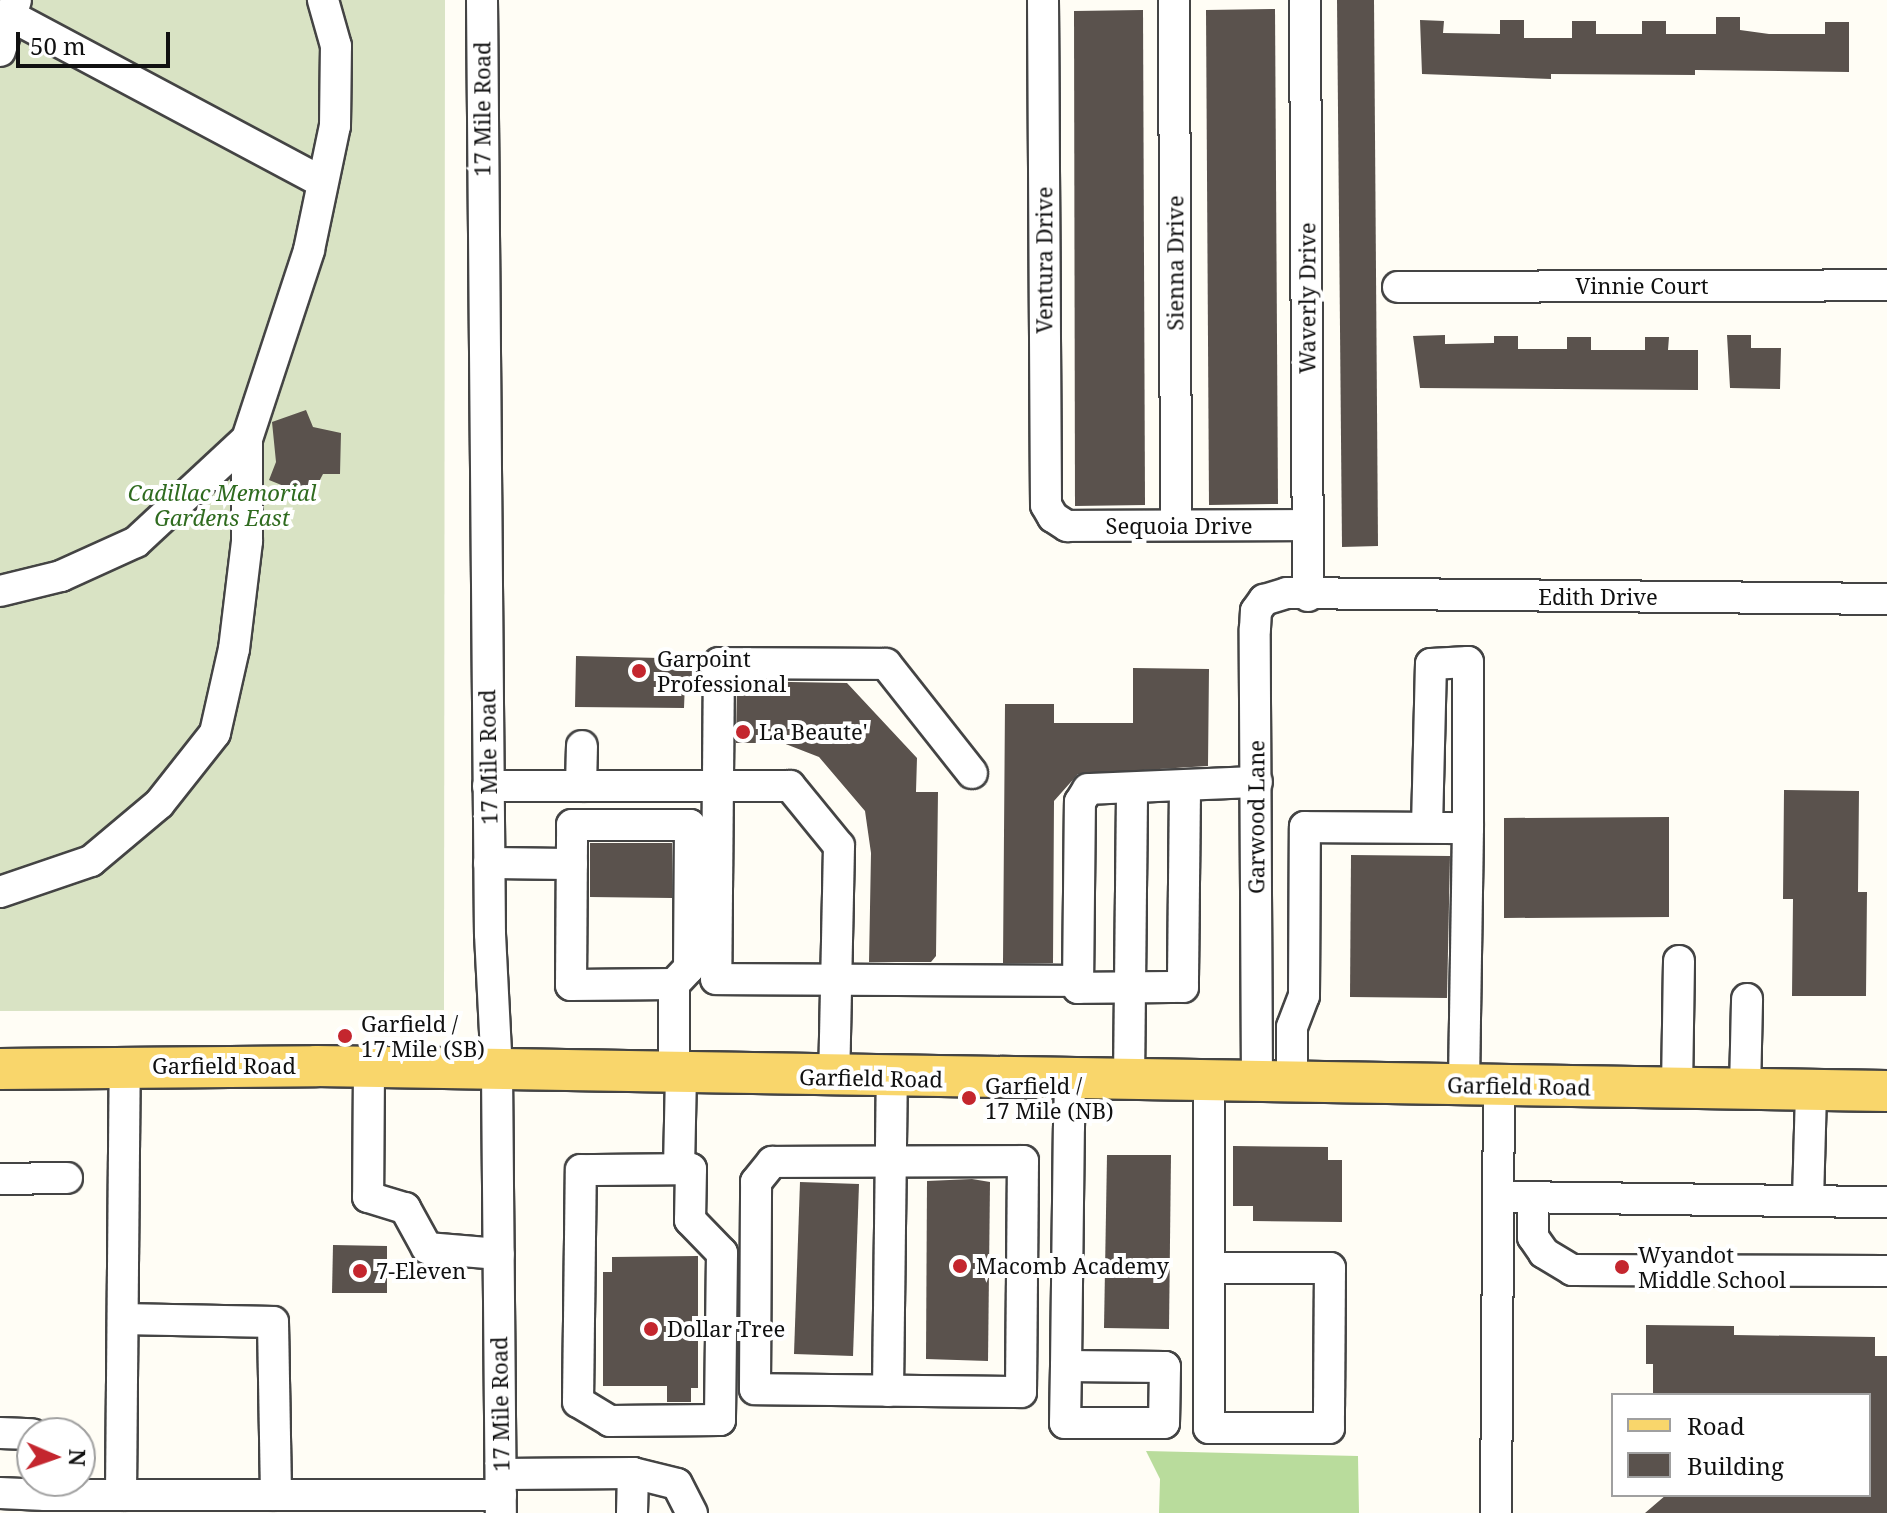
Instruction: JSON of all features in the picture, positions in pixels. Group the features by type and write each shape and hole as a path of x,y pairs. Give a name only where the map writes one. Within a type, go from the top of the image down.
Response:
{"main road":[{"name":"Garfield Road","path":"0,1069 125,1065 677,1076 1887,1091"}],"street":[{"path":"0,892 91,861 159,804 215,733 234,649 245,556 247,439 309,250 320,181 335,126 336,46 323,0"},
{"name":"17 Mile Road","path":"482,0 488,786 497,1071 501,1494"},
{"name":"Ventura Drive","path":"1043,0 1044,493 1053,517"},
{"name":"Sienna Drive","path":"1174,0 1176,525"},
{"name":"Waverly Drive","path":"1305,0 1308,596"},
{"path":"0,51 14,8 320,181"},
{"name":"Vinnie Court","path":"1398,287 1887,285"},
{"path":"0,591 61,576 136,542 247,439"},
{"name":"Sequoia Drive","path":"1053,517 1067,526 1308,525"},
{"name":"Garwood Lane","path":"1275,1083 1257,782 1256,611 1275,594 1308,596"},
{"name":"Edith Drive","path":"1308,596 1887,599"},
{"path":"1427,827 1431,664 1468,662 1468,828 1482,1085 1499,1197 1496,1513"},
{"path":"972,773 886,664 719,663 716,979 1078,981"},
{"path":"581,786 582,746"},
{"path":"1185,788 1183,987 1078,988 1080,802 1088,789 1185,788 1257,782"},
{"path":"488,786 790,786 839,846 834,1078"},
{"path":"1129,1081 1132,789"},
{"path":"674,984 571,985 572,825 690,825 689,968 674,984 679,1169"},
{"path":"1275,1083 1304,996 1305,827 1468,828"},
{"path":"489,863 572,864"},
{"path":"1677,1089 1679,961"},
{"path":"1745,1090 1747,999"},
{"path":"121,1495 125,1065"},
{"path":"369,1068 368,1197 405,1208 427,1248 499,1254"},
{"path":"888,1391 892,1079"},
{"path":"1066,1366 1070,1080"},
{"path":"1209,1082 1209,1268 1209,1428 1329,1428 1330,1268 1209,1268"},
{"path":"1808,1200 1811,1091"},
{"path":"1023,1161 1021,1392 888,1391 755,1389 756,1182 772,1162 1023,1161"},
{"path":"679,1169 691,1169 690,1220 722,1253 720,1420 610,1421 578,1402 581,1170 679,1169"},
{"path":"0,1179 67,1178"},
{"path":"1499,1197 1887,1202"},
{"path":"1533,1198 1533,1237 1544,1253 1572,1270 1887,1271"},
{"path":"123,1319 273,1322 276,1495"},
{"path":"632,1513 633,1473"},
{"path":"96,1493 202,1504 276,1495 501,1494 633,1473 677,1484 692,1513"}],"green space":[{"name":"Cadillac Memorial Gardens East","path":"0,0 445,0 444,1010 0,1011"},
{"path":"1146,1451 1358,1456 1359,1513 1159,1513 1160,1479"}],"building":[{"path":"1337,0 1374,0 1378,546 1342,547"},
{"path":"1275,9 1278,504 1209,505 1206,10"},
{"path":"1143,10 1145,505 1075,506 1074,11"},
{"path":"1716,17 1740,17 1740,30 1769,34 1825,34 1825,22 1849,22 1849,72 1695,70 1695,75 1551,74 1551,79 1422,74 1420,20 1444,21 1443,33 1500,34 1500,20 1524,20 1524,38 1572,38 1572,21 1596,21 1596,34 1642,34 1642,21 1666,21 1666,34 1716,34"},
{"path":"1445,335 1445,344 1494,343 1494,336 1518,336 1518,349 1567,349 1567,337 1591,337 1591,350 1645,350 1645,337 1669,337 1668,350 1698,350 1698,390 1420,388 1413,336"},
{"path":"1727,335 1751,335 1751,348 1781,348 1780,389 1730,388"},
{"path":"306,410 313,427 341,433 340,474 323,474 311,497 269,480 276,462 272,422"},
{"name":"Garpoint Professional","path":"576,656 702,659 701,683 685,683 684,708 575,707"},
{"path":"1133,668 1209,669 1208,766 1078,774 1054,801 1053,963 1003,963 1005,704 1054,704 1054,723 1133,723"},
{"path":"737,681 847,683 917,758 916,792 938,792 936,956 931,962 869,962 871,853 865,811 819,757 783,743 736,743"},
{"path":"1784,790 1859,791 1858,892 1867,892 1866,996 1792,996 1793,899 1783,899"},
{"path":"1669,817 1669,917 1504,918 1504,818"},
{"path":"590,843 672,843 672,898 590,897"},
{"path":"1351,855 1450,856 1447,998 1350,997"},
{"path":"1233,1146 1328,1147 1328,1160 1342,1160 1342,1222 1253,1221 1253,1206 1233,1206"},
{"path":"1107,1155 1171,1155 1169,1329 1104,1328"},
{"name":"Macomb Academy","path":"972,1179 990,1182 988,1361 926,1359 927,1181"},
{"path":"800,1182 859,1184 853,1356 794,1354"},
{"name":"7-Eleven","path":"333,1245 387,1246 387,1293 332,1293"},
{"name":"Dollar Tree","path":"698,1256 698,1388 691,1388 691,1402 667,1402 667,1386 603,1386 603,1272 612,1272 612,1257"},
{"name":"Wyandot Middle School","path":"1646,1325 1734,1326 1734,1335 1875,1337 1875,1356 1887,1356 1887,1513 1645,1513 1664,1497 1871,1497 1871,1393 1653,1393 1653,1364 1646,1364"}],"place":[{"name":"Garpoint Professional","path":"639,671"},
{"name":"La Beaute'","path":"743,732"},
{"name":"Garfield / 17 Mile (SB)","path":"345,1036"},
{"name":"Garfield / 17 Mile (NB)","path":"969,1098"},
{"name":"Macomb Academy","path":"960,1266"},
{"name":"Wyandot Middle School","path":"1622,1267"},
{"name":"7-Eleven","path":"360,1271"},
{"name":"Dollar Tree","path":"651,1329"}]}
